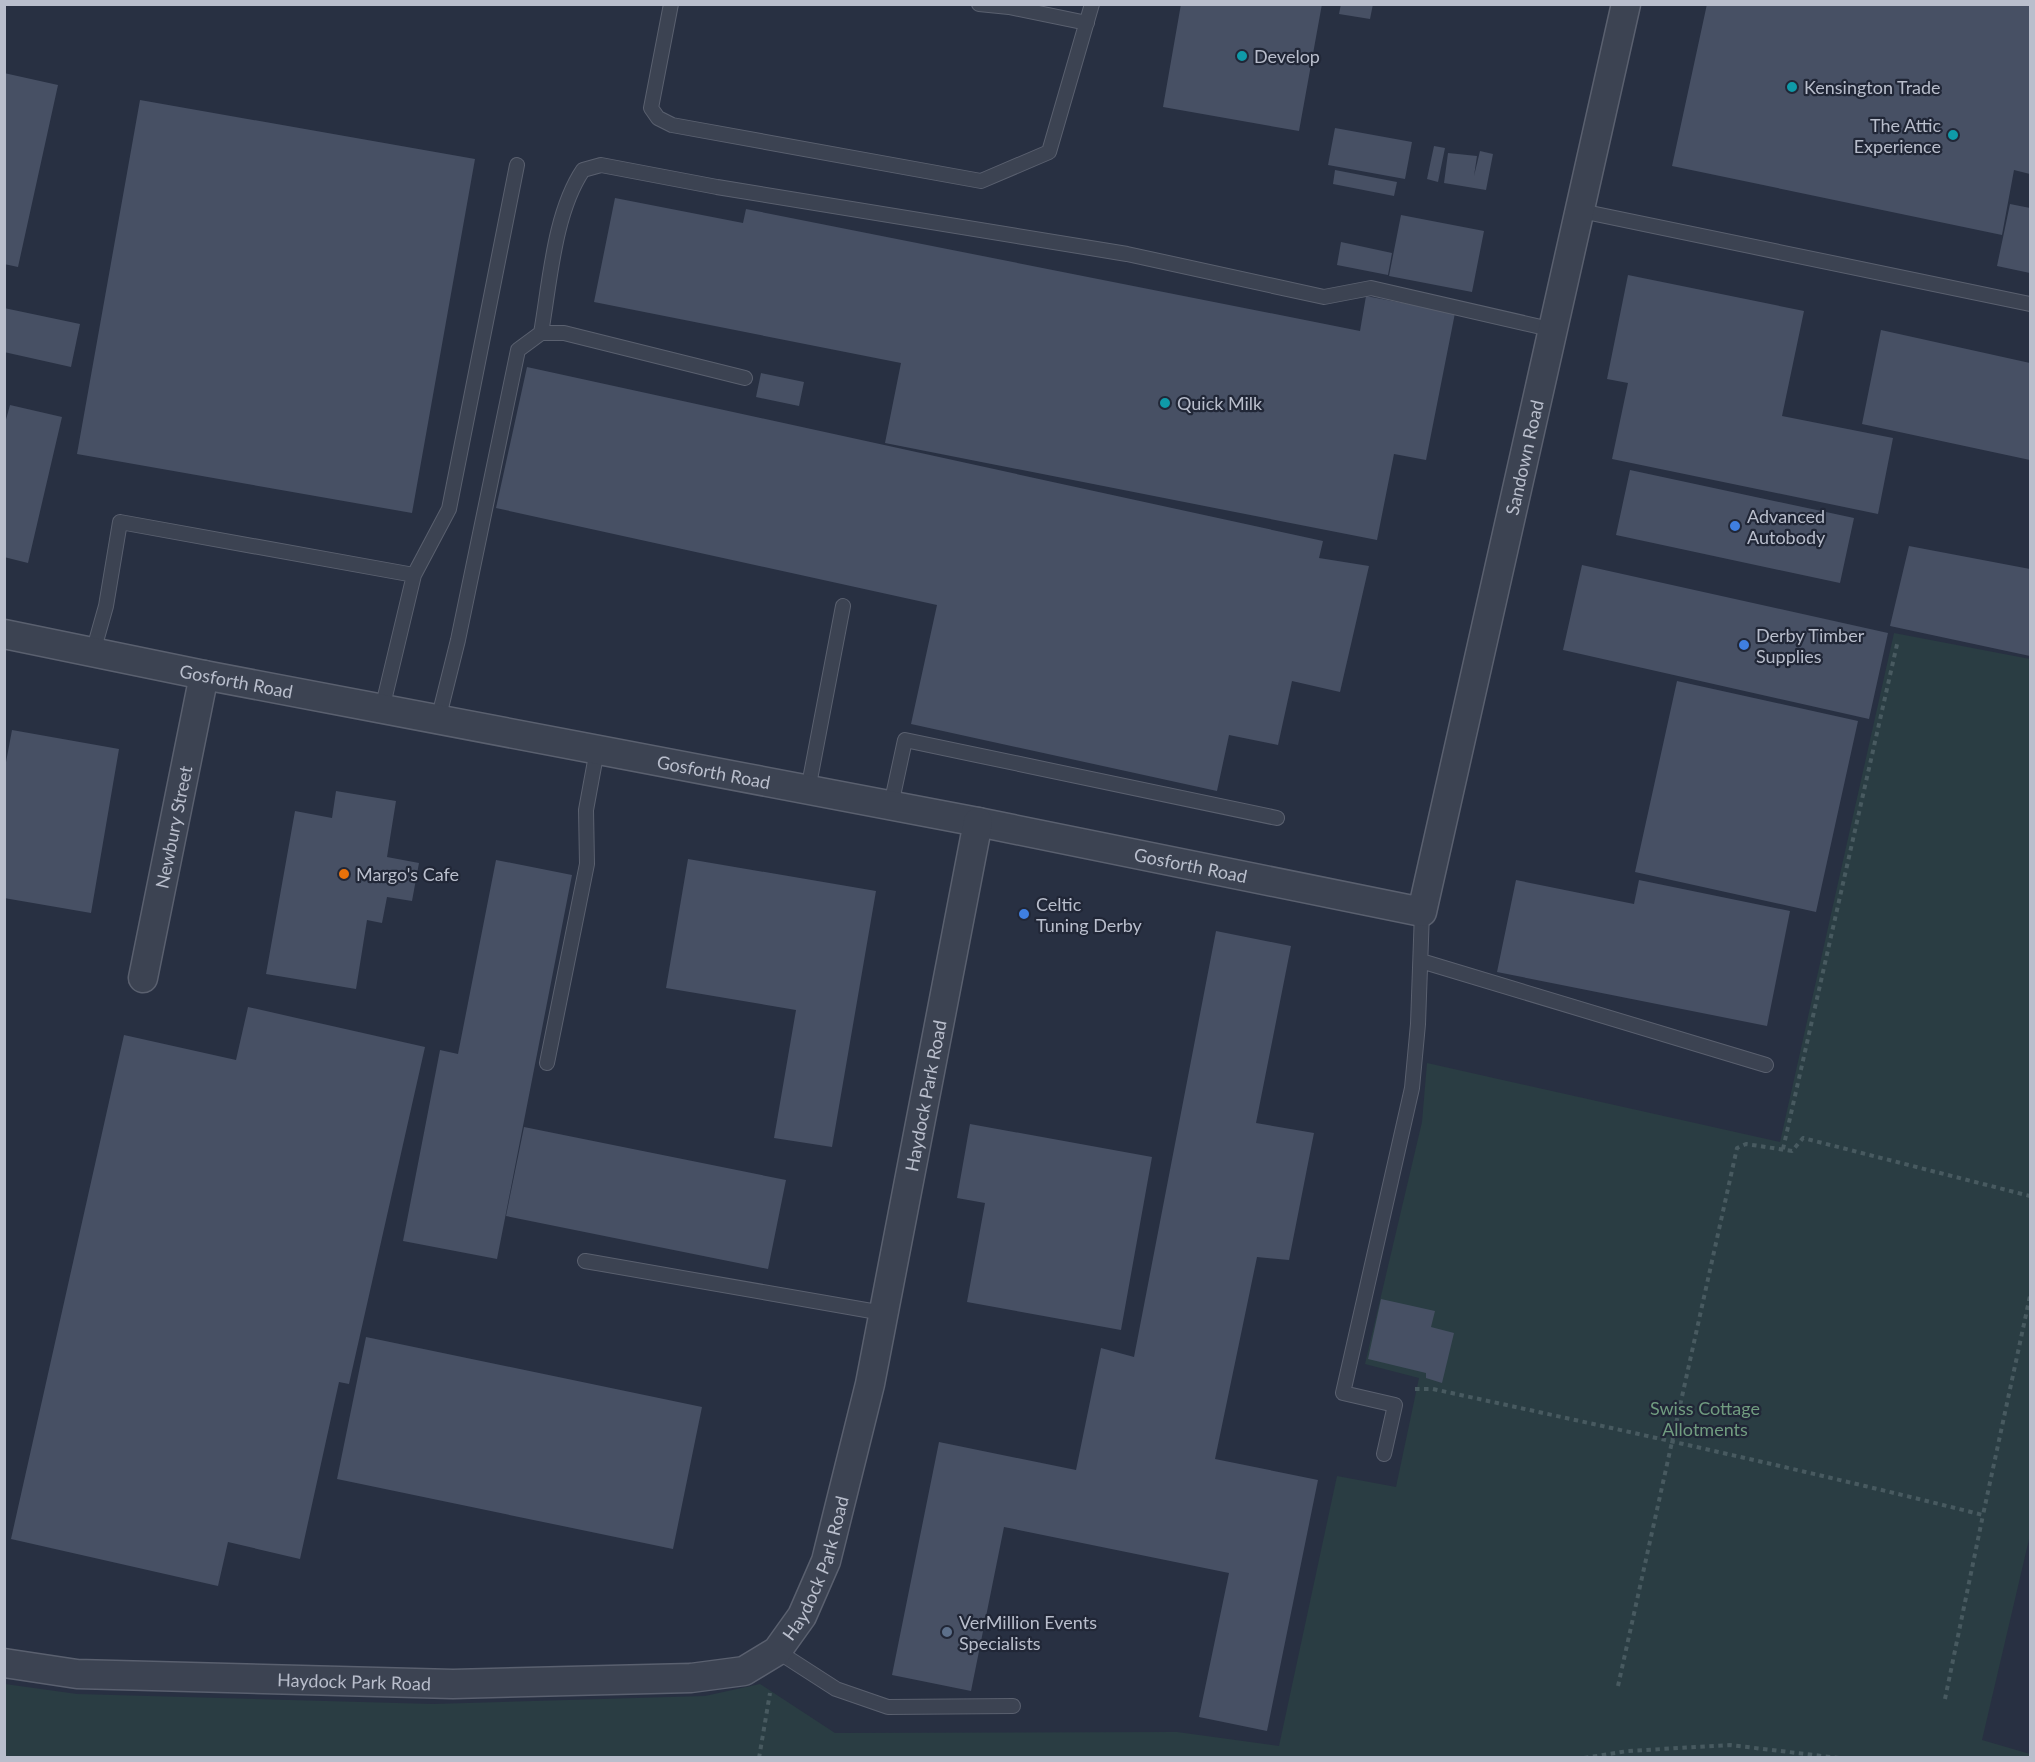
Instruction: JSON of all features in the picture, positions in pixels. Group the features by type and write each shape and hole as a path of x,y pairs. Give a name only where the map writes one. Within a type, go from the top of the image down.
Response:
{"street":[{"name":"Sandown Road","path":"1422,912 1626,4"},
{"name":"Gosforth Road","path":"4,634 204,675 978,822 1422,912"},
{"name":"Newbury Street","path":"143,978 204,675"},
{"name":"Haydock Park Road","path":"4,1663 77,1674 453,1684 691,1678 744,1671 777,1651 802,1616 826,1561 870,1384 978,822"}],"lane":[{"path":"671,4 651,108 658,118 672,125 981,181 1048,152 1092,4"},
{"path":"979,4 1009,7 1087,23"},
{"path":"382,709 414,575 448,509 517,165"},
{"path":"541,333 561,224 571,187 583,170 601,165 717,187 1127,254 1324,297 1371,288 1554,330"},
{"path":"1581,211 2031,304"},
{"path":"438,720 458,640 518,350 541,333 564,333 745,378"},
{"path":"93,652 106,606 120,522 414,575"},
{"path":"808,790 843,606"},
{"path":"891,805 905,740 1277,818"},
{"path":"547,1063 587,864 586,810 597,750"},
{"path":"1384,1454 1395,1405 1343,1394 1412,1088 1422,912"},
{"path":"1421,961 1766,1065"},
{"path":"585,1261 883,1313"},
{"path":"777,1651 836,1689 888,1707 1013,1707"}],"path":[{"path":"1783,1149 1898,640"},
{"path":"1618,1686 1733,1156 1737,1148 1746,1144 1792,1151 1803,1138 2031,1196"},
{"path":"1945,1699 2031,1296"},
{"path":"1395,1405 1406,1389 1433,1389 1862,1484 1983,1515"},
{"path":"759,1758 777,1651"},
{"path":"1584,1758 1628,1751 1730,1745 1839,1758"}],"green space":[{"name":"Swiss Cottage Allotments","path":"1894,633 2030,659 2030,1535 1982,1740 2030,1754 2030,1757 5,1758 5,1684 77,1694 433,1704 705,1696 760,1684 835,1733 1177,1732 1279,1746 1337,1476 1396,1487 1419,1378 1365,1364 1422,1122 1427,1063 1780,1142"}],"building":[{"name":"Develop","path":"1181,4 1322,4 1299,131 1163,107"},
{"path":"1341,4 1373,4 1370,19 1339,14"},
{"path":"1707,4 2030,4 2030,174 2014,170 2002,235 1672,166"},
{"path":"4,73 58,85 18,267 4,264"},
{"path":"140,100 475,159 412,513 77,454"},
{"path":"1335,128 1412,142 1405,179 1328,165"},
{"path":"1434,146 1445,148 1438,182 1427,179"},
{"path":"1480,151 1493,154 1486,190 1444,183 1448,153 1477,156 1474,176"},
{"path":"1335,170 1397,182 1394,196 1333,184"},
{"name":"Quick Milk","path":"615,198 743,223 746,209 1360,331 1366,296 1455,313 1426,460 1394,454 1377,540 885,443 901,363 594,302"},
{"path":"2010,204 2030,208 2030,273 1997,266"},
{"path":"1401,215 1484,231 1472,292 1389,276"},
{"path":"1341,242 1392,253 1388,275 1337,265"},
{"path":"1628,275 1804,311 1782,416 1893,438 1878,514 1612,459 1628,383 1607,379"},
{"path":"4,308 80,324 71,367 4,352"},
{"path":"1881,330 2030,363 2030,460 1862,424"},
{"path":"527,367 1323,541 1319,558 1369,566 1340,692 1292,681 1278,745 1229,735 1217,791 911,724 937,605 496,508"},
{"path":"761,373 804,382 799,406 756,397"},
{"path":"10,405 62,417 28,563 4,557 4,427"},
{"name":"Advanced Autobody","path":"1630,470 1854,518 1840,583 1616,535"},
{"path":"1909,546 2030,569 2030,656 1890,626"},
{"path":"1582,565 1888,633 1869,719 1563,650"},
{"path":"1677,681 1858,721 1816,912 1635,872"},
{"path":"12,730 119,749 91,913 4,898 4,773"},
{"path":"336,791 396,801 387,857 419,863 412,901 387,897 382,923 367,920 356,989 266,974 295,811 332,818"},
{"path":"688,859 876,891 832,1147 774,1138 796,1010 666,988"},
{"path":"496,860 572,875 497,1259 403,1241 440,1050 458,1054"},
{"path":"1516,880 1634,904 1639,880 1790,911 1767,1026 1497,972"},
{"path":"1216,931 1291,946 1256,1123 1314,1133 1289,1260 1257,1257 1215,1459 1318,1480 1267,1731 1199,1717 1229,1573 1004,1527 971,1691 892,1675 939,1442 1076,1470 1101,1348 1134,1357"},
{"path":"248,1007 425,1047 349,1384 339,1382 300,1559 228,1542 218,1586 11,1539 124,1035 236,1060"},
{"path":"970,1124 1152,1157 1121,1330 967,1302 985,1203 957,1198"},
{"path":"524,1127 786,1180 768,1269 506,1216"},
{"path":"1381,1299 1435,1311 1431,1327 1454,1333 1442,1383 1426,1378 1426,1373 1368,1359"},
{"path":"366,1337 702,1407 673,1549 337,1479"}],"place":[{"name":"Develop","path":"1242,56"},
{"name":"Kensington Trade","path":"1792,87"},
{"name":"The Attic Experience","path":"1953,135"},
{"name":"Quick Milk","path":"1165,403"},
{"name":"Advanced Autobody","path":"1735,526"},
{"name":"Derby Timber Supplies","path":"1744,645"},
{"name":"Margo's Cafe","path":"344,874"},
{"name":"Celtic Tuning Derby","path":"1024,914"},
{"name":"VerMillion Events Specialists","path":"947,1632"}]}
